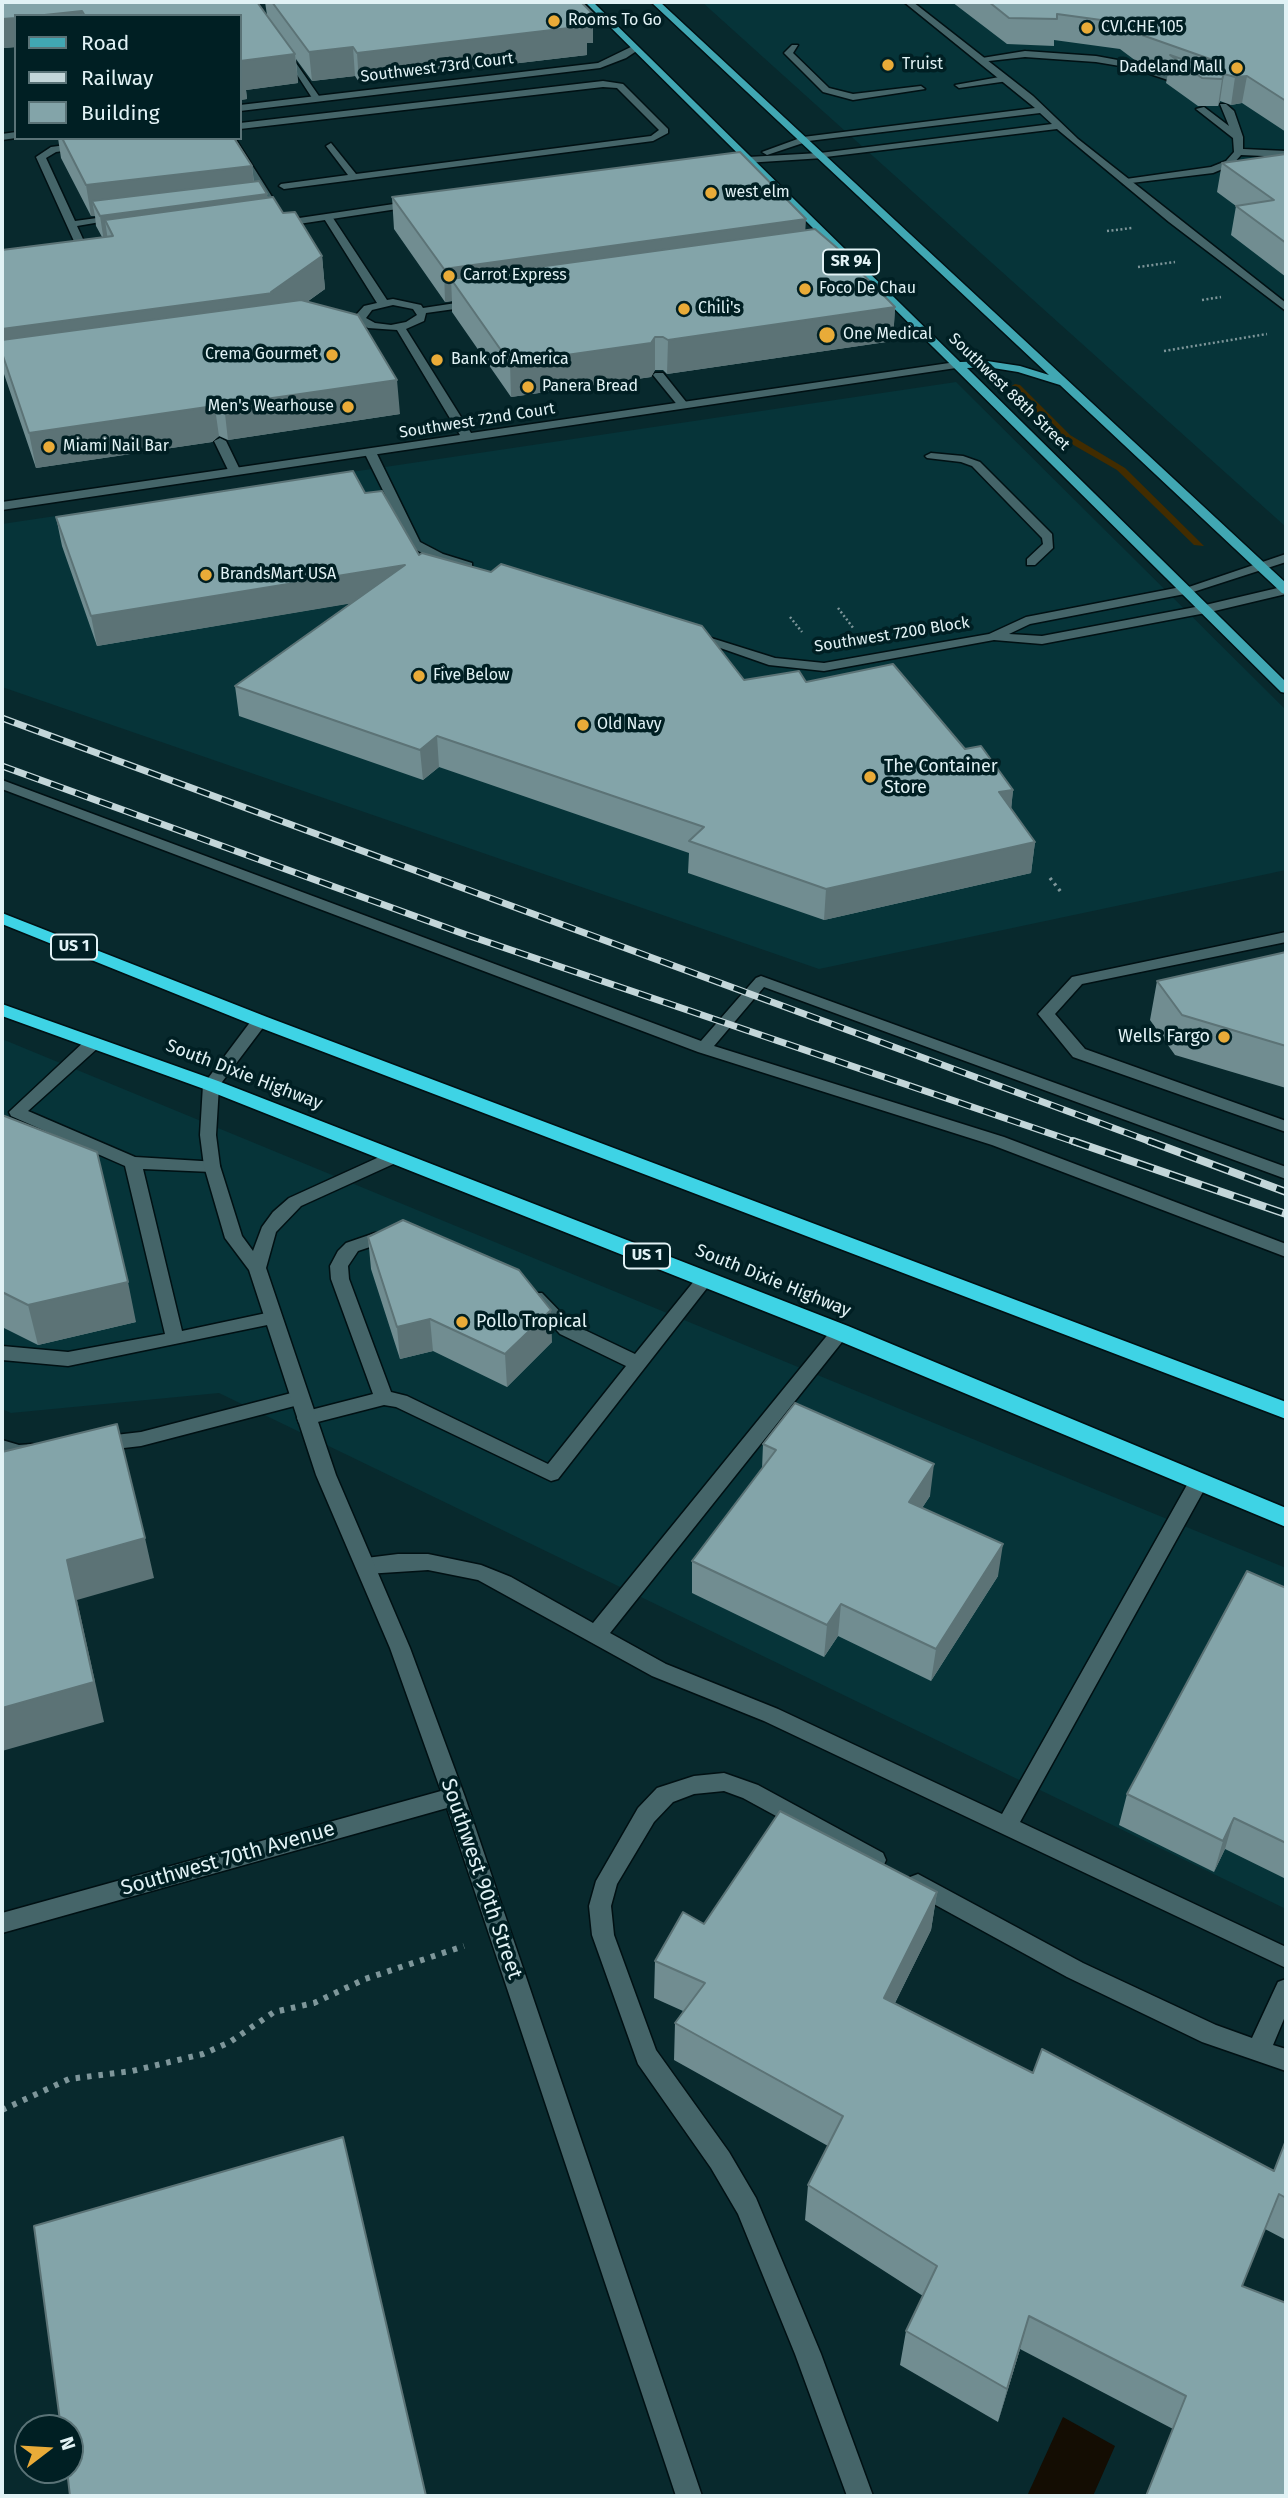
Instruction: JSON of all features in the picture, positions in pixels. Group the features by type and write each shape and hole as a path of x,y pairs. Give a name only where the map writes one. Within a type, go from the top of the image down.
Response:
{"highway":[{"name":"US 1","path":"2,918 260,1021 1286,1411"},
{"name":"South Dixie Highway","path":"2,1010 211,1085 840,1332 1286,1518"}],"main road":[{"name":"Southwest 88th Street","path":"589,2 1286,689"},
{"path":"655,2 1286,590"},
{"path":"957,365 987,364 1020,369 1064,384"}],"street":[{"path":"908,2 1286,308"},
{"path":"275,38 317,99"},
{"path":"794,47 788,53 826,90 853,97 921,89"},
{"name":"Southwest 73rd Court","path":"242,108 600,65 635,48"},
{"path":"980,59 1025,54 1084,58 1135,65 1201,89"},
{"path":"1170,78 1172,88 1179,92"},
{"path":"959,85 1005,79"},
{"path":"242,127 603,84 620,86 664,131 653,138 284,186"},
{"path":"1126,181 1213,170 1229,163 1239,152 1238,137 1229,111 1223,106"},
{"path":"1201,109 1238,137"},
{"path":"747,158 803,141 1042,110"},
{"path":"716,163 747,158 820,156 1059,126"},
{"path":"231,140 276,211"},
{"path":"83,250 41,157 54,149 91,144"},
{"path":"331,146 354,177"},
{"path":"1239,152 1286,154"},
{"path":"255,201 276,211 328,217 430,202"},
{"path":"270,225 276,211"},
{"path":"71,224 132,216"},
{"path":"328,217 383,303"},
{"path":"69,252 96,248"},
{"path":"827,254 840,252"},
{"path":"421,311 420,319 416,323 400,327 372,326 356,320 368,308 383,303 410,304 421,311 485,302"},
{"path":"400,327 468,438"},
{"name":"Southwest 72nd Court","path":"2,506 957,365"},
{"path":"659,375 683,405"},
{"path":"220,441 235,472"},
{"path":"370,453 415,544 439,557 478,569"},
{"path":"930,456 976,464 1016,502 1048,537 1049,545 1031,562"},
{"path":"1186,590 1286,558"},
{"name":"Southwest 7200 Block","path":"679,631 774,662 824,667 992,636 1026,621 1186,590"},
{"path":"1206,609 1286,590"},
{"name":"Southwest 7200 Block","path":"992,636 1042,640 1206,609"},
{"path":"2,784 704,1048 998,1141 1286,1251"},
{"path":"1286,937 1077,980 1046,1014 1079,1053 1286,1127"},
{"path":"704,1048 761,981 1286,1173"},
{"path":"211,1085 260,1021"},
{"path":"93,1043 17,1112 133,1163 212,1166"},
{"name":"Southwest 90th Street","path":"211,1085 208,1135 212,1166 234,1238 257,1268 271,1318 326,1475 400,1648 454,1797 689,2496"},
{"path":"257,1268 268,1231 279,1216 295,1202 394,1157"},
{"path":"133,1163 175,1339"},
{"path":"384,1398 340,1279 339,1266 344,1255 363,1242 375,1239 405,1240"},
{"path":"73,1446 141,1439 303,1408 384,1398 400,1401 551,1474 705,1279"},
{"path":"516,1286 539,1299 566,1329 637,1363"},
{"path":"2,1353 68,1359 271,1318"},
{"path":"596,1635 840,1332"},
{"path":"2,1447 19,1452 46,1449"},
{"path":"1007,1825 1199,1481"},
{"path":"366,1566 428,1562 481,1573 504,1583 660,1670 771,1715 1286,1958"},
{"path":"860,2496 808,2354 747,2206 720,2160 646,2056 603,1935 600,1906 607,1881 646,1815 665,1795 694,1785 724,1782 750,1791 1075,1970 1210,2034 1286,2060"},
{"name":"Southwest 70th Avenue","path":"2,1923 454,1797"},
{"path":"1259,2049 1286,1989"}],"path":[{"path":"1138,267 1182,261"},
{"path":"1164,351 1272,333"},
{"path":"838,608 857,633"},
{"path":"790,617 799,627"},
{"path":"1050,878 1061,892"},
{"path":"2,2110 69,2079 132,2071 203,2054 230,2042 274,2012 314,2003 383,1973 476,1942"}],"shaded area":[{"path":"702,2 1286,2 1286,527 825,113"},
{"path":"956,382 1286,710 1286,870 819,969 2,687 2,524"},
{"path":"1020,385 1070,435 1125,468 1204,546 1194,545 1117,470 1063,439 1010,387"},
{"path":"2,1039 1286,1568 1286,1909 219,1393 11,1413 2,1409"},
{"path":"1063,2417 1115,2446 1093,2496 1027,2496"}],"building":[{"path":"257,2 295,54 242,61 242,14 84,14 82,11 14,14 14,18 2,19 2,3"},
{"path":"272,2 581,2 593,14 576,16 586,26 357,53 353,47 309,52"},
{"path":"989,2 1286,2 1286,101 1247,76 1224,74 1222,79 1202,78 1170,55 1201,66 1210,64 1210,59 1139,34 1123,23 1057,14 1057,19 1009,18"},
{"path":"63,140 235,140 252,166 86,185"},
{"path":"740,152 806,219 444,269 392,197"},
{"path":"1286,154 1286,243 1236,206 1274,200 1222,163"},
{"path":"259,181 267,194 100,216 92,201"},
{"path":"273,197 283,213 295,212 322,256 271,292 273,293 2,329 2,250 113,236 105,220"},
{"path":"815,229 895,307 668,340 655,337 651,343 510,363 451,279"},
{"path":"301,300 358,315 397,380 224,405 214,401 207,407 29,433 2,353 2,340"},
{"path":"353,471 365,493 382,491 419,555 422,553 491,572 501,564 702,626 744,680 799,671 806,682 893,664 965,749 981,746 1013,790 999,792 1035,842 826,889 689,841 704,827 437,736 420,750 235,686 405,565 91,616 56,517"},
{"path":"1286,952 1286,1046 1182,1015 1157,981"},
{"path":"2,1115 97,1152 128,1282 28,1305 2,1292"},
{"path":"403,1220 519,1270 551,1310 505,1354 430,1319 397,1327 368,1237"},
{"path":"795,1403 934,1464 909,1502 1003,1544 936,1649 841,1604 827,1625 692,1561 776,1450 763,1444"},
{"path":"117,1424 145,1538 67,1560 94,1682 2,1708 2,1452"},
{"path":"1247,1571 1286,1588 1286,1843 1234,1818 1223,1841 1127,1794"},
{"path":"780,1811 937,1892 884,1998 1033,2073 1042,2049 1274,2171 1286,2140 1286,2198 1279,2194 1242,2286 1286,2303 1286,2496 1146,2496 1186,2396 1029,2316 1007,2389 906,2331 937,2266 808,2185 843,2116 675,2023 705,1983 655,1961 683,1912 704,1924"},
{"path":"343,2137 426,2496 70,2496 69,2484 84,2484 84,2414 59,2414 34,2226"}],"railway":[{"path":"2,718 1154,1143"},
{"path":"2,766 464,934 1078,1143"},
{"path":"1073,1141 1286,1214"},
{"path":"1149,1141 1286,1192"}],"place":[{"name":"Rooms To Go","path":"554,21"},
{"name":"CVI.CHE 105","path":"1087,28"},
{"name":"Truist","path":"888,65"},
{"name":"Dadeland Mall","path":"1237,68"},
{"name":"west elm","path":"711,193"},
{"name":"Carrot Express","path":"449,276"},
{"name":"Foco De Chau","path":"805,289"},
{"name":"Chili's","path":"684,309"},
{"name":"One Medical","path":"827,335"},
{"name":"Crema Gourmet","path":"332,355"},
{"name":"Bank of America","path":"437,360"},
{"name":"Panera Bread","path":"528,387"},
{"name":"Men's Wearhouse","path":"348,407"},
{"name":"Miami Nail Bar","path":"49,447"},
{"name":"BrandsMart USA","path":"206,575"},
{"name":"Five Below","path":"419,676"},
{"name":"Old Navy","path":"583,725"},
{"name":"The Container Store","path":"870,777"},
{"name":"Wells Fargo","path":"1224,1037"},
{"name":"Pollo Tropical","path":"462,1322"}]}
